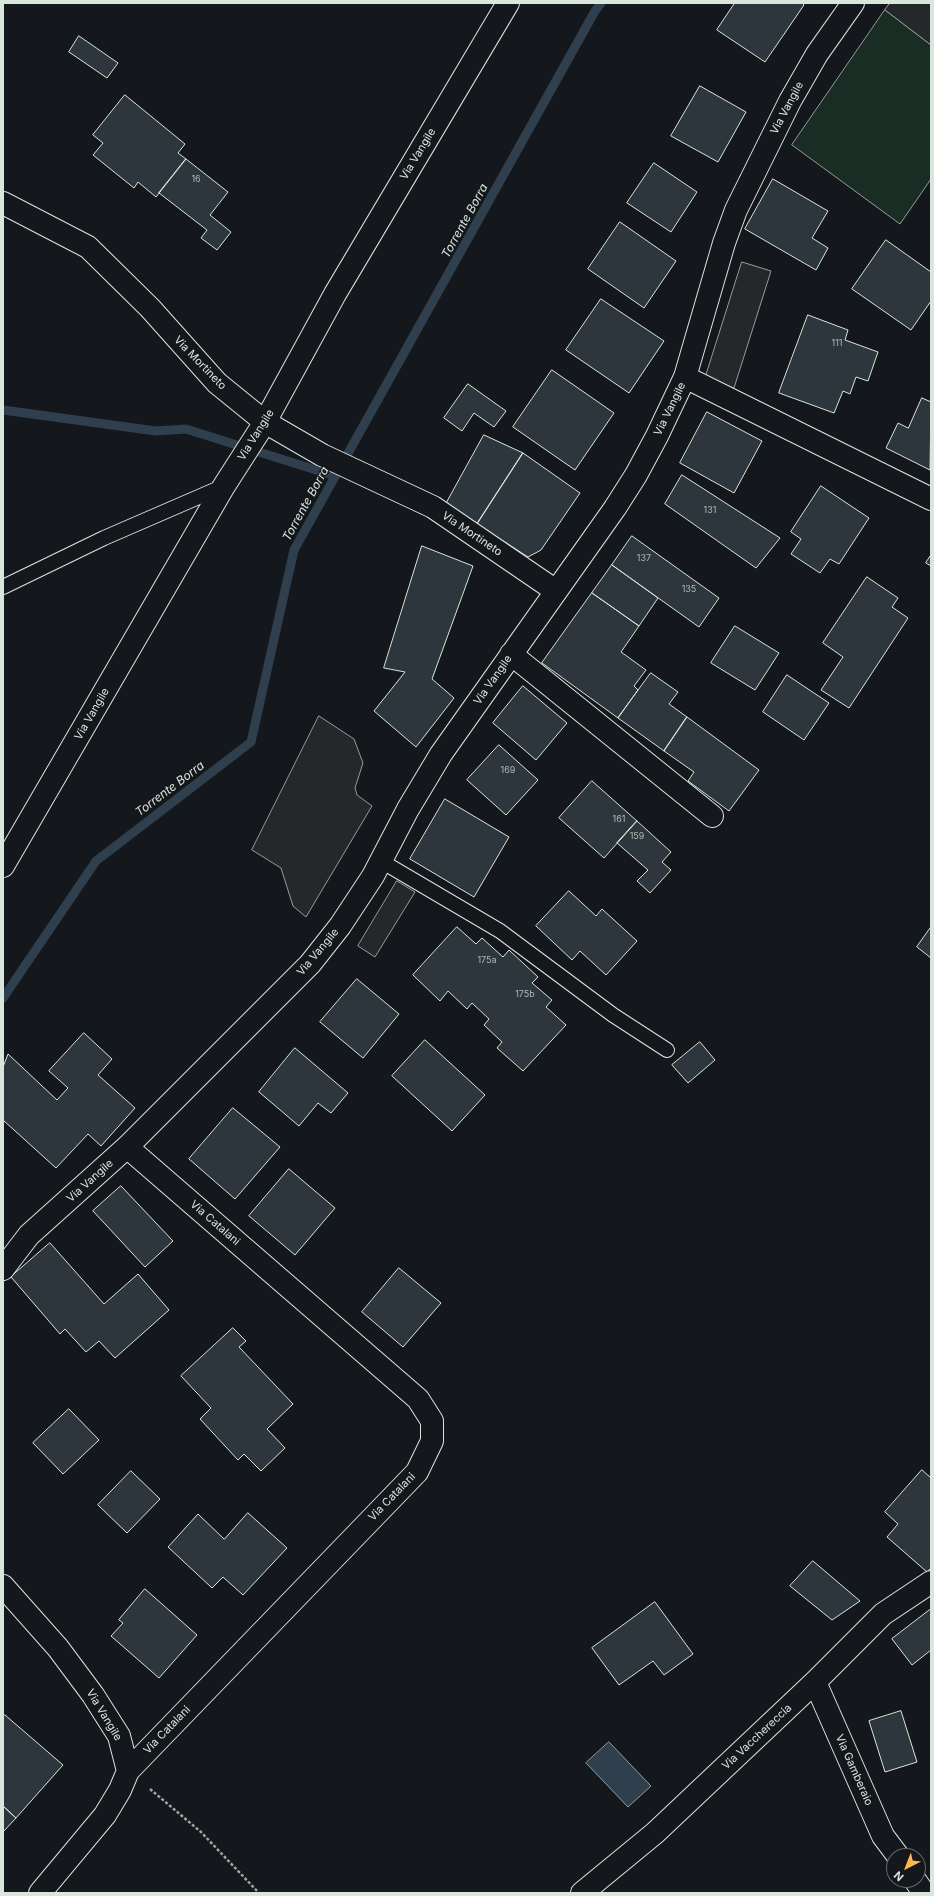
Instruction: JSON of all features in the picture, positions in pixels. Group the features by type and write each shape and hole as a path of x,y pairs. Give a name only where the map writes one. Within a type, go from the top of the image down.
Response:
{"street":[{"name":"Via Vangile","path":"3,866 224,486 265,422 334,294 508,3"},
{"name":"Via Vangile","path":"3,1269 29,1235 127,1147 310,964 348,914 381,861 408,809 441,754 615,508 636,475 685,377 724,243 736,210 790,101 817,54 853,3"},
{"name":"Via Mortineto","path":"3,203 88,247 150,308 217,383 265,422 322,455 433,508 556,591"},
{"path":"685,377 931,499"},
{"path":"511,654 712,816"},
{"name":"Via Catalani","path":"127,1147 418,1399 432,1421 432,1441 417,1472 128,1770"},
{"name":"Via Vacchereccia","path":"582,1893 655,1833 815,1682 883,1614 931,1582"},
{"name":"Via Vangile","path":"3,1586 58,1648 93,1695 118,1736 128,1770"},
{"name":"Via Gamberaio","path":"815,1682 883,1836 892,1848"},
{"path":"40,1893 105,1815 120,1790 128,1770"}],"lane":[{"path":"3,587 104,538 224,486"},
{"path":"381,861 500,931 613,1015 667,1050"}],"path":[{"path":"128,1770 201,1832 259,1893"}],"green space":[{"path":"885,10 931,45 931,179 900,224 792,145"}],"shaded area":[{"path":"890,3 931,3 931,45 885,10"},
{"path":"742,262 771,271 734,388 705,379"},
{"path":"319,716 354,739 363,763 355,788 357,795 372,806 306,917 293,906 281,868 252,850"},
{"path":"397,881 415,892 375,957 358,946"}],"water":[{"path":"609,1742 651,1786 628,1807 586,1763"}],"building":[{"path":"735,3 802,3 804,5 765,62 717,30"},
{"path":"79,36 118,63 107,78 69,52"},
{"path":"700,86 746,112 718,162 671,136"},
{"path":"125,95 185,144 178,153 186,159 156,197 138,182 134,188 93,155 103,143 93,135"},
{"path":"186,159 228,192 210,215 231,232 217,250 201,238 207,230 159,193"},
{"path":"654,163 697,192 671,232 627,203"},
{"path":"773,179 828,211 812,238 828,248 816,270 745,229"},
{"path":"620,222 676,261 644,308 588,269"},
{"path":"886,240 931,272 931,301 911,330 852,289"},
{"path":"601,299 664,341 629,393 566,350"},
{"path":"808,315 848,330 845,340 878,352 868,381 856,377 850,394 843,391 834,413 779,393"},
{"path":"552,370 614,413 575,470 513,427"},
{"path":"468,384 506,411 494,427 474,413 462,431 444,418"},
{"path":"922,398 931,402 930,470 886,448 898,423 908,428"},
{"path":"707,412 762,441 734,493 680,463"},
{"path":"484,435 523,453 477,524 446,504"},
{"path":"523,453 580,493 541,550 528,557 477,524"},
{"path":"682,475 780,538 756,568 665,504"},
{"path":"821,486 869,518 839,564 830,559 820,573 791,554 801,539 791,532"},
{"path":"632,536 719,598 699,627 612,565"},
{"path":"422,546 473,566 432,679 454,698 416,747 374,711 405,672 384,668"},
{"path":"931,555 931,566 926,563"},
{"path":"612,565 658,598 639,626 592,593"},
{"path":"867,577 898,598 892,607 908,618 849,708 821,690 843,657 823,643"},
{"path":"592,593 639,626 621,652 646,670 634,686 638,690 618,718 542,663"},
{"path":"735,626 779,653 755,690 711,663"},
{"path":"651,673 678,692 669,704 687,717 664,751 618,718"},
{"path":"787,675 829,703 804,740 763,712"},
{"path":"523,686 567,723 536,760 493,723"},
{"path":"687,717 759,770 729,811 688,781 694,772 664,751"},
{"path":"499,745 538,780 506,815 467,780"},
{"path":"592,781 637,821 604,858 559,818"},
{"path":"445,799 509,837 474,897 410,859"},
{"path":"637,821 671,852 662,862 671,870 650,893 637,881 648,870 617,843"},
{"path":"569,891 596,916 602,909 637,941 606,975 580,951 572,960 536,926"},
{"path":"457,927 476,944 482,938 503,957 509,950 538,977 532,983 552,1000 546,1007 566,1025 523,1071 497,1048 502,1042 484,1025 489,1019 472,1003 467,1009 448,991 440,1001 413,975"},
{"path":"931,927 931,958 917,947"},
{"path":"357,979 399,1014 363,1058 320,1022"},
{"path":"84,1033 112,1059 98,1075 135,1108 101,1146 88,1134 56,1168 3,1120 3,1067 8,1054 57,1100 68,1088 49,1071"},
{"path":"425,1040 485,1095 452,1131 392,1076"},
{"path":"700,1042 715,1060 688,1083 672,1065"},
{"path":"295,1048 348,1093 331,1113 318,1103 299,1126 259,1092"},
{"path":"233,1108 280,1147 235,1199 189,1159"},
{"path":"289,1169 335,1208 295,1255 249,1216"},
{"path":"121,1186 173,1241 145,1267 93,1211"},
{"path":"50,1243 104,1304 138,1274 169,1310 115,1358 99,1341 86,1352 65,1329 60,1334 11,1277"},
{"path":"399,1268 441,1303 403,1347 362,1312"},
{"path":"233,1328 246,1341 239,1347 293,1404 267,1429 285,1448 261,1471 244,1454 238,1460 200,1419 211,1408 181,1376"},
{"path":"69,1409 99,1440 63,1474 33,1443"},
{"path":"922,1470 931,1478 931,1568 927,1572 887,1537 898,1524 885,1512"},
{"path":"131,1471 160,1499 127,1533 98,1505"},
{"path":"248,1513 287,1548 243,1595 223,1577 212,1588 168,1547 198,1514 224,1539"},
{"path":"813,1561 860,1601 832,1620 790,1586"},
{"path":"145,1589 197,1635 159,1678 111,1636 123,1623 119,1620"},
{"path":"655,1602 693,1654 664,1675 653,1661 619,1685 592,1648"},
{"path":"931,1609 931,1650 912,1665 892,1639"},
{"path":"901,1711 917,1762 885,1772 869,1721"},
{"path":"5,1715 63,1765 16,1818 3,1806 3,1717"},
{"path":"3,1806 16,1818 3,1832"}],"waterway":[{"name":"Torrente Borra","path":"3,998 96,861 251,742 294,550 595,11 601,3"},
{"path":"3,410 156,431 186,429 335,476"}]}
